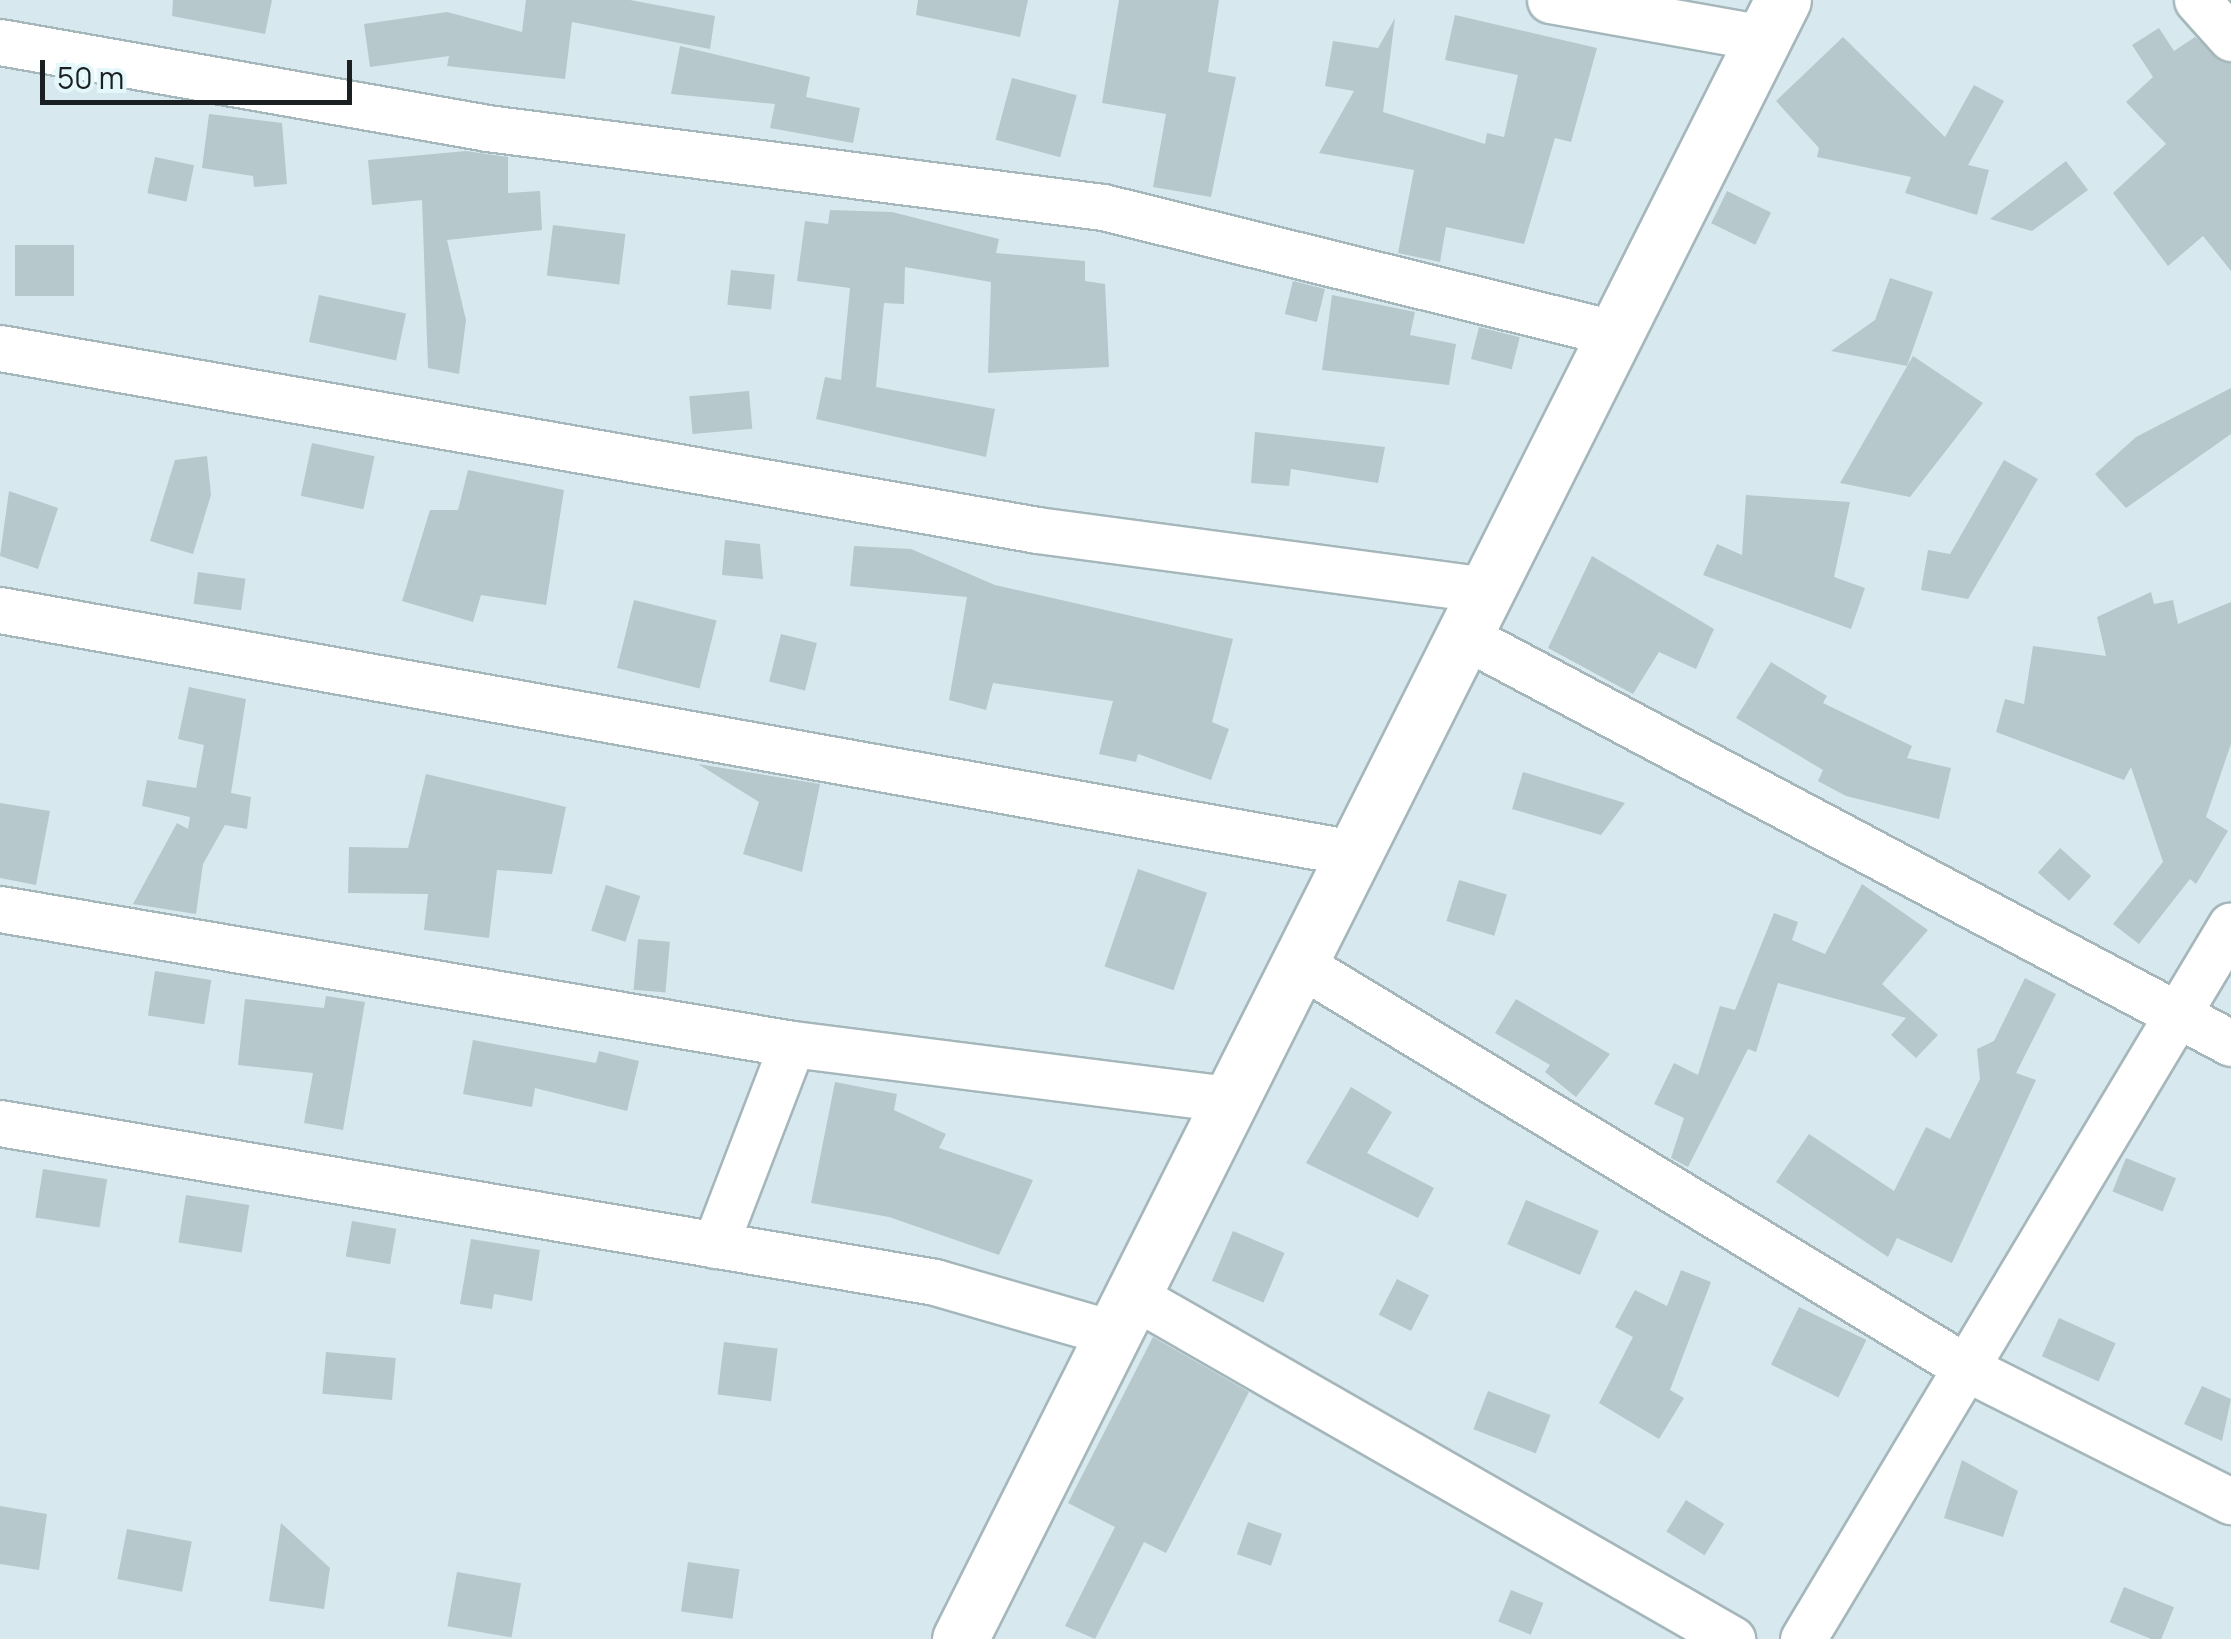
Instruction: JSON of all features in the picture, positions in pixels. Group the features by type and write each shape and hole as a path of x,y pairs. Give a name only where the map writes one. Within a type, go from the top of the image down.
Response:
{"street":[{"path":"960,1639 1122,1314 1303,966 1773,19 1550,0"},
{"path":"2197,0 2231,38"},
{"path":"0,42 487,128 1103,207 1617,334"},
{"path":"0,348 1038,530 1478,614 2231,1043"},
{"path":"0,610 1359,854"},
{"path":"0,909 792,1044 1233,1100"},
{"path":"1802,1639 1972,1370 2171,1012 2231,925"},
{"path":"1303,966 1972,1370 2231,1501"},
{"path":"715,1245 792,1044"},
{"path":"0,1124 1122,1314 1732,1639"}],"building":[{"path":"173,0 272,0 265,34 172,16"},
{"path":"526,0 630,0 715,16 710,49 572,22 565,79 447,66 449,56 370,67 364,24 447,12 522,32"},
{"path":"918,0 1028,0 1020,37 916,15"},
{"path":"1119,0 1219,0 1208,72 1236,77 1211,197 1153,187 1166,114 1102,103"},
{"path":"1455,15 1597,48 1571,142 1555,138 1524,244 1446,227 1440,262 1398,253 1414,170 1319,153 1354,91 1325,86 1333,41 1378,48 1395,18 1383,112 1485,144 1487,133 1504,137 1518,75 1445,60"},
{"path":"2159,28 2174,51 2195,37 2231,64 2231,271 2203,236 2168,266 2113,193 2166,144 2126,102 2153,77 2132,45"},
{"path":"1843,37 1945,137 1974,85 2004,101 1968,165 1989,170 1977,215 1905,193 1911,177 1817,157 1819,148 1776,101"},
{"path":"680,46 810,77 806,97 860,108 853,143 770,128 775,104 671,94"},
{"path":"1012,78 1077,95 1060,157 995,140"},
{"path":"209,114 282,123 287,184 254,187 253,176 202,168"},
{"path":"466,151 508,157 508,193 540,191 542,230 447,240 466,320 459,374 428,368 422,200 372,205 368,160"},
{"path":"155,157 194,165 186,202 147,193"},
{"path":"2066,161 2088,190 2032,231 1990,219"},
{"path":"1727,191 1771,212 1755,245 1711,223"},
{"path":"830,210 892,212 999,239 996,253 1085,261 1085,281 1105,284 1109,367 988,373 991,282 905,267 904,304 884,303 876,387 995,409 986,457 816,419 825,377 841,380 850,288 797,281 805,221 828,224"},
{"path":"553,225 625,234 619,285 547,276"},
{"path":"15,245 74,245 74,296 15,296"},
{"path":"731,270 775,275 771,309 727,305"},
{"path":"1890,278 1933,292 1907,366 1831,351 1875,320"},
{"path":"1293,281 1325,289 1317,322 1285,314"},
{"path":"319,295 406,314 396,360 309,342"},
{"path":"1332,295 1415,312 1410,335 1456,344 1449,385 1322,370"},
{"path":"1479,327 1520,337 1512,369 1471,359"},
{"path":"1913,356 1983,403 1910,497 1840,483"},
{"path":"2231,388 2231,434 2126,508 2095,474 2136,437"},
{"path":"749,391 752,429 693,434 689,396"},
{"path":"1255,432 1385,447 1378,483 1291,469 1289,486 1251,483"},
{"path":"312,443 375,456 363,509 301,496"},
{"path":"207,456 211,495 193,554 150,541 175,460"},
{"path":"2004,460 2038,479 1968,599 1921,590 1928,550 1950,554"},
{"path":"468,470 564,490 546,605 481,595 473,622 402,601 430,510 458,510"},
{"path":"9,491 58,508 38,569 0,556"},
{"path":"1746,495 1850,502 1834,577 1865,588 1851,629 1703,575 1717,544 1742,555"},
{"path":"725,540 760,544 763,579 722,575"},
{"path":"854,546 911,549 995,585 1233,639 1212,722 1229,729 1211,780 1138,754 1136,762 1099,754 1113,701 993,683 986,710 949,700 967,597 850,586"},
{"path":"1592,556 1714,629 1696,669 1659,652 1633,694 1548,648"},
{"path":"198,572 246,579 241,610 194,604"},
{"path":"2151,592 2154,604 2173,600 2178,624 2231,602 2231,744 2206,817 2228,831 2196,884 2190,879 2139,944 2113,924 2163,862 2131,767 2124,780 1996,732 2005,699 2024,704 2033,646 2106,656 2097,617"},
{"path":"634,600 716,621 700,688 617,668"},
{"path":"781,634 817,643 805,690 769,682"},
{"path":"1771,662 1827,696 1823,703 1912,746 1907,758 1951,768 1939,819 1846,796 1818,781 1823,770 1736,718"},
{"path":"189,687 246,699 231,793 251,797 247,829 225,825 203,864 196,914 133,904 177,823 188,829 190,817 142,806 147,780 196,788 204,745 178,739"},
{"path":"698,764 820,784 802,872 743,854 759,802"},
{"path":"1523,772 1625,803 1601,835 1512,809"},
{"path":"426,774 566,807 552,874 497,870 489,938 424,930 428,894 348,893 349,847 408,848"},
{"path":"0,803 50,811 36,885 0,878"},
{"path":"2060,848 2091,876 2069,901 2038,873"},
{"path":"1138,869 1207,893 1173,990 1104,966"},
{"path":"1459,880 1507,895 1494,936 1446,921"},
{"path":"1862,884 1928,930 1882,984 1938,1035 1916,1058 1891,1035 1906,1018 1778,983 1756,1052 1748,1049 1688,1167 1671,1158 1684,1118 1654,1104 1674,1063 1698,1075 1720,1006 1735,1010 1774,913 1798,922 1792,940 1825,954"},
{"path":"606,885 640,896 625,942 591,931"},
{"path":"638,939 670,942 665,993 634,990"},
{"path":"155,971 211,980 204,1024 148,1015"},
{"path":"2025,978 2056,994 2016,1073 2036,1080 1952,1263 1897,1238 1888,1257 1776,1182 1809,1134 1894,1191 1926,1127 1950,1139 1980,1079 1977,1049 1994,1041"},
{"path":"326,996 365,1002 343,1130 304,1123 313,1073 238,1065 245,999 324,1008"},
{"path":"1516,999 1610,1054 1576,1097 1545,1072 1550,1065 1495,1033"},
{"path":"473,1040 596,1063 599,1051 639,1061 627,1111 535,1088 532,1107 463,1094"},
{"path":"835,1082 897,1094 894,1110 946,1134 939,1148 1033,1180 999,1255 889,1217 811,1203"},
{"path":"1351,1087 1392,1112 1367,1153 1434,1188 1418,1218 1306,1163"},
{"path":"2126,1158 2176,1178 2163,1212 2113,1191"},
{"path":"43,1169 107,1179 100,1228 35,1217"},
{"path":"186,1195 249,1205 242,1252 178,1242"},
{"path":"1526,1200 1599,1231 1580,1275 1507,1244"},
{"path":"352,1221 396,1229 390,1264 346,1256"},
{"path":"1233,1231 1285,1253 1263,1303 1212,1281"},
{"path":"471,1239 540,1250 532,1301 494,1294 492,1309 460,1304"},
{"path":"1681,1270 1711,1282 1670,1390 1684,1398 1659,1439 1599,1403 1633,1337 1615,1327 1635,1290 1667,1306"},
{"path":"1397,1279 1429,1295 1411,1331 1379,1315"},
{"path":"1799,1307 1866,1340 1838,1397 1771,1365"},
{"path":"2059,1318 2116,1343 2099,1382 2042,1356"},
{"path":"1153,1337 1249,1392 1166,1553 1144,1542 1095,1639 1065,1626 1115,1527 1068,1503"},
{"path":"724,1342 778,1349 771,1401 718,1395"},
{"path":"326,1352 396,1358 392,1400 322,1394"},
{"path":"2202,1386 2231,1399 2222,1441 2184,1424"},
{"path":"1488,1391 1551,1415 1536,1453 1473,1429"},
{"path":"1962,1460 2018,1491 2003,1537 1944,1518"},
{"path":"1686,1500 1724,1524 1705,1555 1666,1531"},
{"path":"0,1506 47,1514 39,1570 0,1564"},
{"path":"1248,1522 1282,1534 1271,1566 1237,1554"},
{"path":"281,1523 330,1568 324,1609 269,1601"},
{"path":"127,1529 192,1542 182,1592 117,1579"},
{"path":"688,1562 739,1569 733,1619 681,1612"},
{"path":"457,1572 521,1583 511,1637 447,1626"},
{"path":"2124,1587 2174,1607 2161,1639 2151,1639 2110,1622"},
{"path":"1511,1590 1543,1603 1531,1635 1498,1622"}]}
